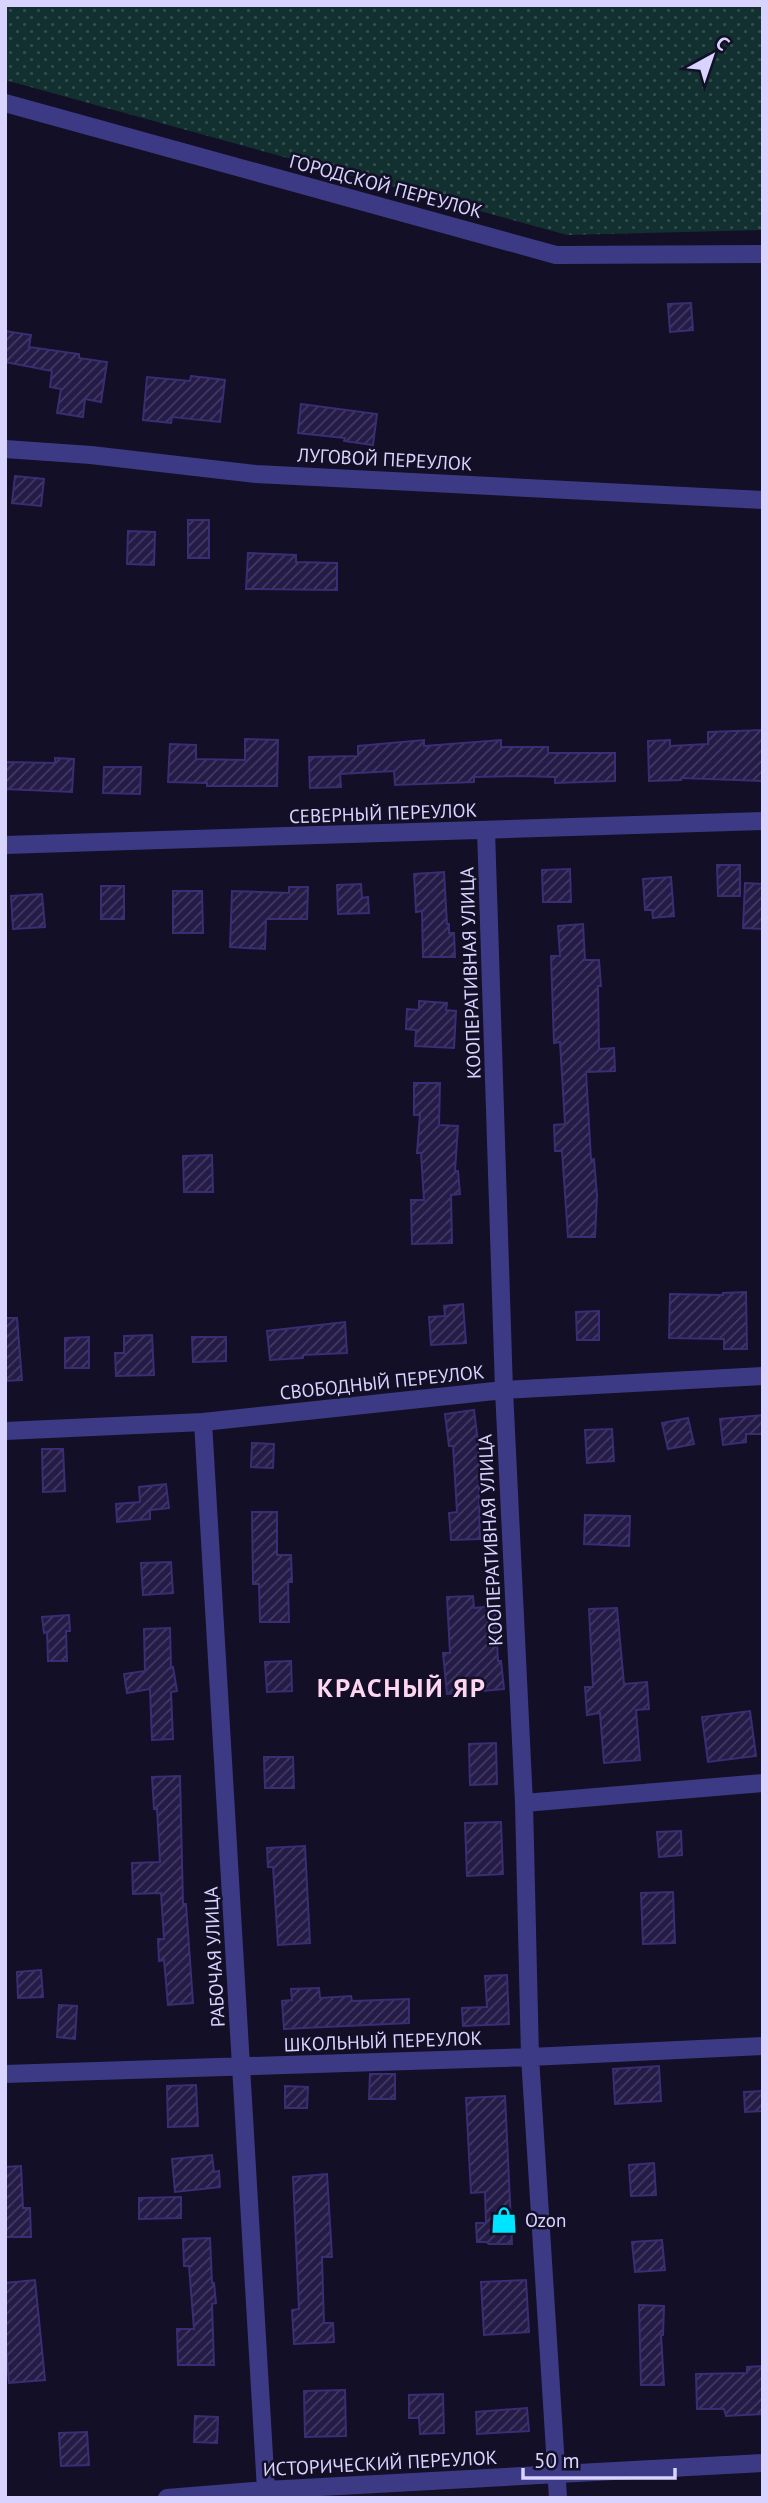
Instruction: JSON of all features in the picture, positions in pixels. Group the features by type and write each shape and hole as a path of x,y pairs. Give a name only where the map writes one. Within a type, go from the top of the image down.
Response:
{"street":[{"name":"ГОРОДСКОЙ ПЕРЕУЛОК","path":"5,103 556,255 763,254"},
{"name":"ЛУГОВОЙ ПЕРЕУЛОК","path":"5,449 91,454 256,474 763,500"},
{"name":"СЕВЕРНЫЙ ПЕРЕУЛОК","path":"5,845 763,821"},
{"name":"КООПЕРАТИВНАЯ УЛИЦА","path":"486,830 504,1390 524,1803 530,2057 558,2498"},
{"name":"СВОБОДНЫЙ ПЕРЕУЛОК","path":"5,1432 203,1422 504,1390 763,1376"},
{"name":"РАБОЧАЯ УЛИЦА","path":"203,1422 266,2490"},
{"path":"524,1803 763,1783"},
{"name":"ШКОЛЬНЫЙ ПЕРЕУЛОК","path":"5,2074 530,2057 763,2046"},
{"name":"ИСТОРИЧЕСКИЙ ПЕРЕУЛОК","path":"167,2498 266,2490 763,2463"}],"green space":[{"path":"5,5 763,5 763,230 567,235 5,80"}],"building":[{"path":"691,303 693,330 670,332 668,304"},
{"path":"5,331 31,335 29,347 79,354 79,358 107,362 101,402 85,399 83,417 57,413 61,389 50,387 52,371 5,362"},
{"path":"191,376 225,380 220,422 172,417 171,423 143,420 147,377 190,381"},
{"path":"301,404 377,414 373,445 344,441 345,438 298,433"},
{"path":"15,476 44,479 41,506 12,503"},
{"path":"188,520 209,520 209,558 188,558"},
{"path":"128,531 155,532 154,565 127,564"},
{"path":"248,553 296,555 296,562 337,563 337,590 246,589"},
{"path":"763,730 763,781 681,778 649,781 648,741 670,740 670,746 708,744 708,732"},
{"path":"245,739 278,740 277,786 207,786 207,783 168,782 170,744 196,745 196,759 245,760"},
{"path":"424,740 424,746 501,740 501,747 548,747 548,753 615,753 615,781 555,783 555,777 520,776 474,777 474,782 395,785 394,771 340,774 341,787 310,788 309,757 358,756 358,746"},
{"path":"55,758 74,759 72,792 5,789 5,762 55,763"},
{"path":"104,767 141,767 140,794 103,793"},
{"path":"717,865 740,865 740,896 718,896"},
{"path":"570,869 571,902 543,902 542,870"},
{"path":"444,872 447,924 449,933 454,933 455,957 423,957 422,911 416,912 414,874"},
{"path":"671,877 674,916 653,918 652,910 645,910 643,879"},
{"path":"745,883 763,884 763,929 743,928"},
{"path":"361,884 362,898 368,897 369,913 338,914 337,885"},
{"path":"101,886 124,886 124,919 101,919"},
{"path":"289,887 308,887 307,919 266,919 265,949 230,947 232,891 289,893"},
{"path":"173,891 202,891 203,933 173,933"},
{"path":"42,894 45,927 13,929 11,896"},
{"path":"583,924 585,960 599,960 599,1049 614,1048 615,1071 586,1072 591,1160 594,1159 597,1196 595,1237 568,1237 562,1151 555,1151 554,1125 565,1124 560,1042 554,1043 551,956 560,956 558,926"},
{"path":"419,1001 447,1003 446,1010 456,1011 454,1048 415,1046 416,1030 406,1029 407,1009 419,1010"},
{"path":"414,1083 440,1083 439,1125 458,1126 455,1171 458,1171 460,1194 451,1195 452,1243 412,1244 411,1200 424,1200 421,1153 417,1153 420,1115 414,1115"},
{"path":"212,1155 213,1192 184,1192 183,1156"},
{"path":"746,1292 747,1349 724,1349 724,1339 669,1338 670,1294 723,1295"},
{"path":"463,1304 466,1343 431,1345 429,1317 445,1316 444,1306"},
{"path":"599,1311 599,1340 577,1340 576,1312"},
{"path":"5,1318 17,1318 22,1380 5,1381"},
{"path":"345,1322 347,1353 270,1360 267,1331"},
{"path":"152,1335 154,1375 116,1376 115,1353 124,1353 124,1336"},
{"path":"89,1337 89,1368 65,1368 65,1338"},
{"path":"192,1337 226,1337 226,1361 193,1362"},
{"path":"474,1410 478,1442 480,1539 451,1540 449,1513 457,1512 453,1446 449,1446 445,1414"},
{"path":"763,1415 763,1434 746,1434 746,1442 723,1445 720,1419"},
{"path":"688,1418 694,1444 668,1449 662,1423"},
{"path":"612,1429 614,1461 587,1463 585,1430"},
{"path":"252,1443 274,1444 273,1468 251,1467"},
{"path":"42,1449 63,1449 65,1491 43,1492"},
{"path":"166,1484 169,1508 150,1510 150,1519 117,1522 116,1504 140,1502 139,1487"},
{"path":"252,1512 277,1512 277,1555 291,1555 292,1582 288,1582 289,1622 260,1622 259,1584 253,1584"},
{"path":"585,1515 630,1516 629,1546 584,1544"},
{"path":"171,1562 173,1593 143,1595 141,1563"},
{"path":"473,1596 474,1608 495,1606 498,1661 501,1661 504,1689 447,1694 443,1653 450,1653 447,1597"},
{"path":"617,1608 624,1684 647,1682 649,1709 636,1710 640,1760 604,1763 600,1713 587,1715 585,1687 593,1687 589,1609"},
{"path":"69,1615 70,1631 66,1631 67,1661 48,1661 47,1632 44,1633 42,1617"},
{"path":"170,1628 171,1668 173,1667 177,1691 171,1692 173,1739 152,1740 150,1689 127,1693 124,1674 145,1671 144,1629"},
{"path":"291,1661 292,1691 267,1692 265,1662"},
{"path":"750,1711 756,1756 708,1762 702,1717"},
{"path":"496,1743 497,1784 470,1785 469,1744"},
{"path":"264,1757 293,1757 294,1788 265,1788"},
{"path":"180,1776 183,1904 186,1904 193,2003 168,2005 164,1960 159,1961 158,1939 164,1939 161,1893 133,1894 132,1863 160,1862 152,1777"},
{"path":"501,1822 503,1874 467,1876 465,1823"},
{"path":"681,1831 682,1855 659,1857 657,1832"},
{"path":"305,1846 310,1943 278,1945 273,1867 268,1867 267,1848"},
{"path":"673,1892 675,1943 643,1944 641,1893"},
{"path":"41,1970 43,1997 18,1998 17,1972"},
{"path":"507,1975 509,2024 463,2026 462,2008 487,2007 485,1976"},
{"path":"319,1988 320,1998 351,1996 352,2001 409,1999 409,2023 284,2029 282,2001 292,2000 291,1989"},
{"path":"59,2005 77,2006 75,2039 57,2037"},
{"path":"659,2066 661,2101 615,2104 613,2069"},
{"path":"370,2074 395,2074 395,2099 369,2099"},
{"path":"196,2085 198,2126 168,2127 167,2086"},
{"path":"285,2086 308,2087 307,2108 285,2108"},
{"path":"763,2091 763,2111 745,2112 744,2092"},
{"path":"505,2096 512,2244 489,2244 477,2242 476,2223 486,2223 485,2192 471,2193 466,2098"},
{"path":"212,2155 214,2172 219,2171 220,2187 175,2192 172,2159"},
{"path":"654,2163 656,2195 631,2196 629,2165"},
{"path":"21,2166 23,2208 30,2208 31,2237 5,2237 5,2167"},
{"path":"327,2174 332,2257 322,2257 324,2323 333,2323 334,2342 294,2344 292,2310 299,2309 293,2177"},
{"path":"181,2197 181,2218 139,2219 139,2198"},
{"path":"210,2238 212,2283 216,2303 212,2304 214,2365 178,2365 177,2329 194,2329 189,2266 184,2266 183,2239"},
{"path":"662,2240 665,2270 635,2272 632,2242"},
{"path":"35,2280 45,2380 9,2383 5,2283"},
{"path":"526,2280 529,2332 484,2335 481,2282"},
{"path":"639,2305 664,2306 661,2335 664,2385 641,2385"},
{"path":"763,2366 763,2414 726,2416 724,2409 697,2409 696,2374 747,2373 747,2367"},
{"path":"345,2390 346,2436 305,2437 304,2391"},
{"path":"443,2394 444,2433 420,2434 419,2418 409,2418 409,2395"},
{"path":"527,2408 529,2431 477,2434 476,2412"},
{"path":"195,2416 218,2417 217,2443 194,2442"},
{"path":"87,2432 89,2465 61,2466 59,2433"}],"place":[{"name":"Ozon","path":"504,2220"}],"district":[{"name":"КРАСНЫЙ ЯР","path":"402,1687"}]}
